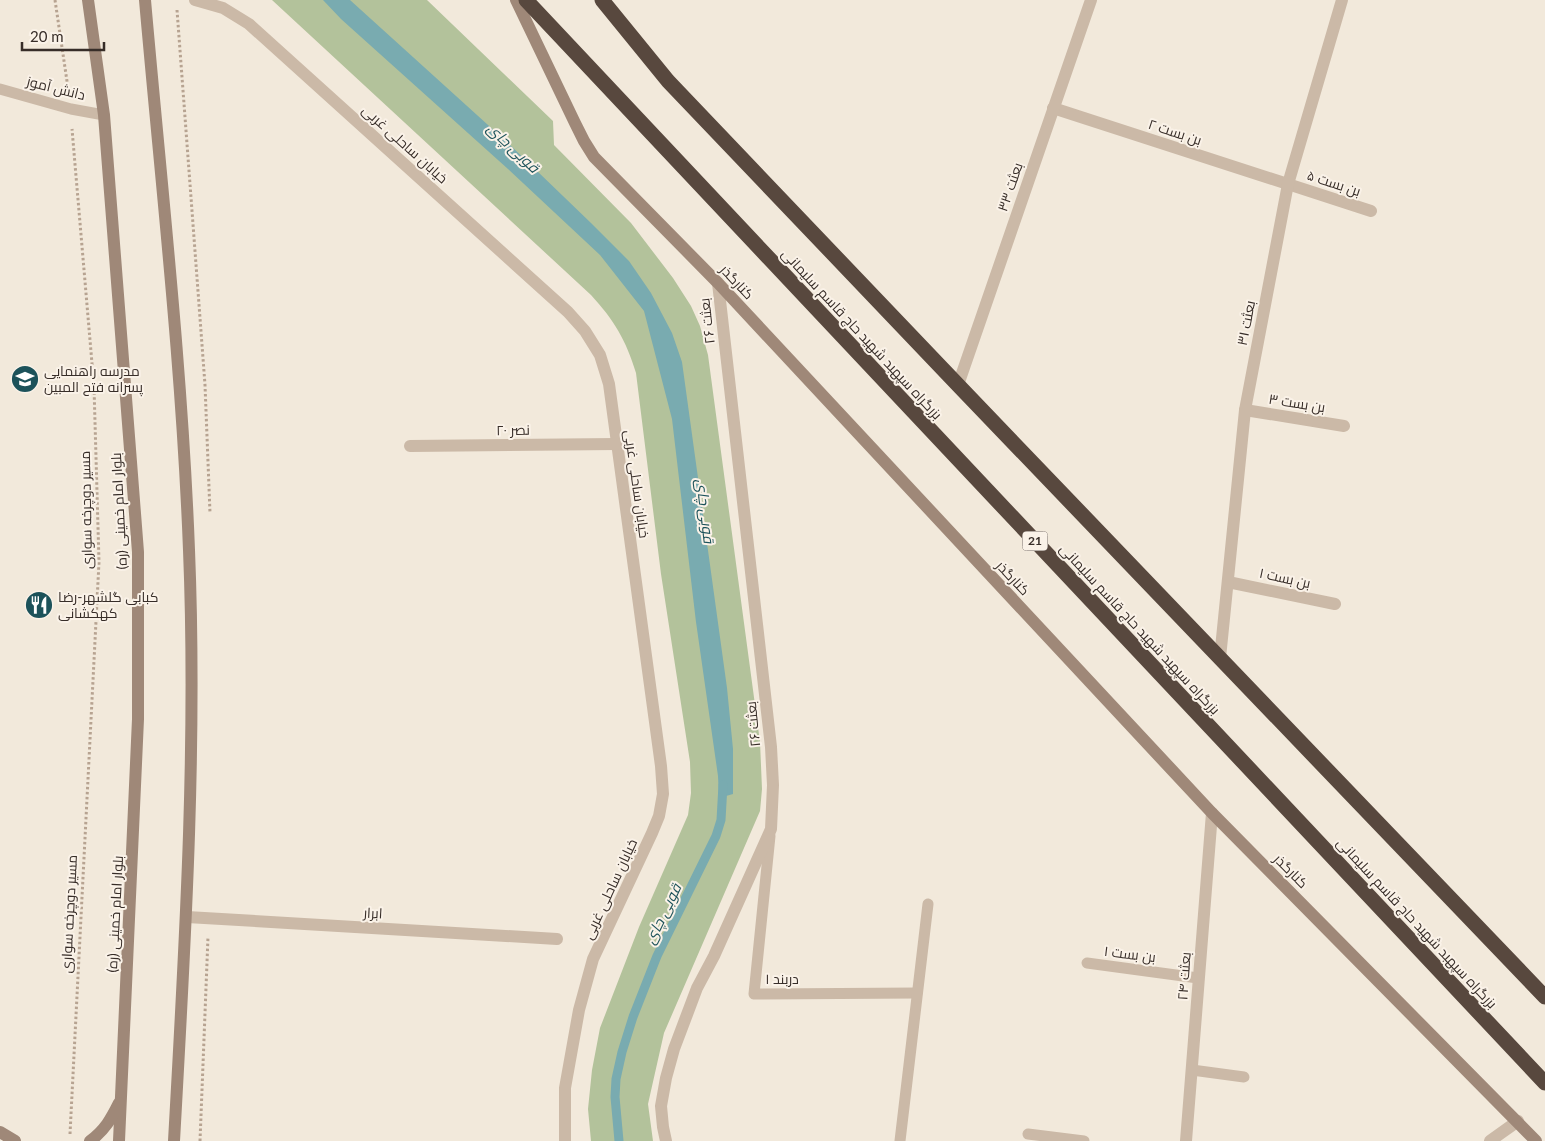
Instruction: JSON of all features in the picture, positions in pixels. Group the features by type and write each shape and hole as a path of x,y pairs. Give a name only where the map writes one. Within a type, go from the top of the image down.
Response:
{"highway":[{"name":"بزرگراه سپهبد شهید حاج قاسم سلیمانی","path":"526,0 1545,1083"},
{"path":"602,0 668,80 1545,997"}],"main road":[{"name":"بلوار امام خمینی (ره)","path":"88,0 104,115 138,552 138,719 119,1141"},
{"path":"145,0 180,384 189,551 192,715 186,917 174,1141"},
{"name":"کنارگذر","path":"516,0 574,123 594,157 718,283 1212,813 1536,1141"},
{"path":"90,1141 100,1134 110,1120 121,1098"},
{"path":"0,1132 15,1141"}],"street":[{"name":"خیابان ساحلی غربی","path":"195,0 223,8 249,24 568,312 585,331 600,355 609,384 661,766 663,794 659,816 594,959 578,1010 565,1088 565,1141"},
{"name":"بعثت ۳۳","path":"958,385 1091,0"},
{"name":"بعثت ۳۱","path":"1220,658 1245,410 1288,184 1342,0"},
{"name":"بن بست ۲","path":"1053,108 1288,184"},
{"name":"بن بست ۵","path":"1288,184 1371,211"},
{"name":"بعثت ۲۶","path":"666,1141 662,1106 666,1078 674,1050 697,988 714,956 771,829 773,785 771,747 718,283"},
{"name":"بن بست ۳","path":"1245,410 1344,426"},
{"name":"نصر ۲۰","path":"410,446 617,444"},
{"name":"بن بست ۱","path":"1228,582 1335,604"},
{"name":"بعثت ۲۴","path":"1186,1141 1212,813"},
{"name":"ابرار","path":"186,917 557,939"},
{"path":"1490,1141 1518,1122"}],"lane":[{"name":"دانش آموز","path":"0,89 70,109 104,115"},
{"name":"دربند ۱","path":"771,829 754,994 918,993"},
{"path":"900,1141 928,904"},
{"name":"بن بست ۱","path":"1087,963 1198,978"},
{"path":"1192,1070 1244,1077"},
{"path":"1028,1134 1084,1141"}],"path":[{"name":"مسیر دوچرخه سواری","path":"55,0 70,109 94,387 99,562 70,1141"}],"green space":[{"path":"272,0 427,0 553,121 554,145 631,223 673,278 691,306 700,326 708,355 760,742 762,789 760,811 664,1033 648,1104 653,1141 591,1141 588,1109 592,1070 600,1028 639,927 688,815 691,793 690,762 661,574 636,373 632,361 618,331 591,295"}],"water":[{"name":"قوبی چای","path":"323,0 350,0 509,144 629,261 651,293 672,333 682,362 727,688 733,749 733,794 719,798 718,776 696,622 672,419 644,311 600,255 508,169 341,19"}],"waterway":[{"name":"قوبی چای","path":"619,1141 615,1097 616,1079 622,1052 633,1017 657,956 716,836 721,820 723,785"}],"place":[{"name":"مدرسه راهنمایی پسرانه فتح المبین","path":"25,379"},
{"name":"کبابی گلشهر-رضا کهکشانی","path":"39,605"}]}
